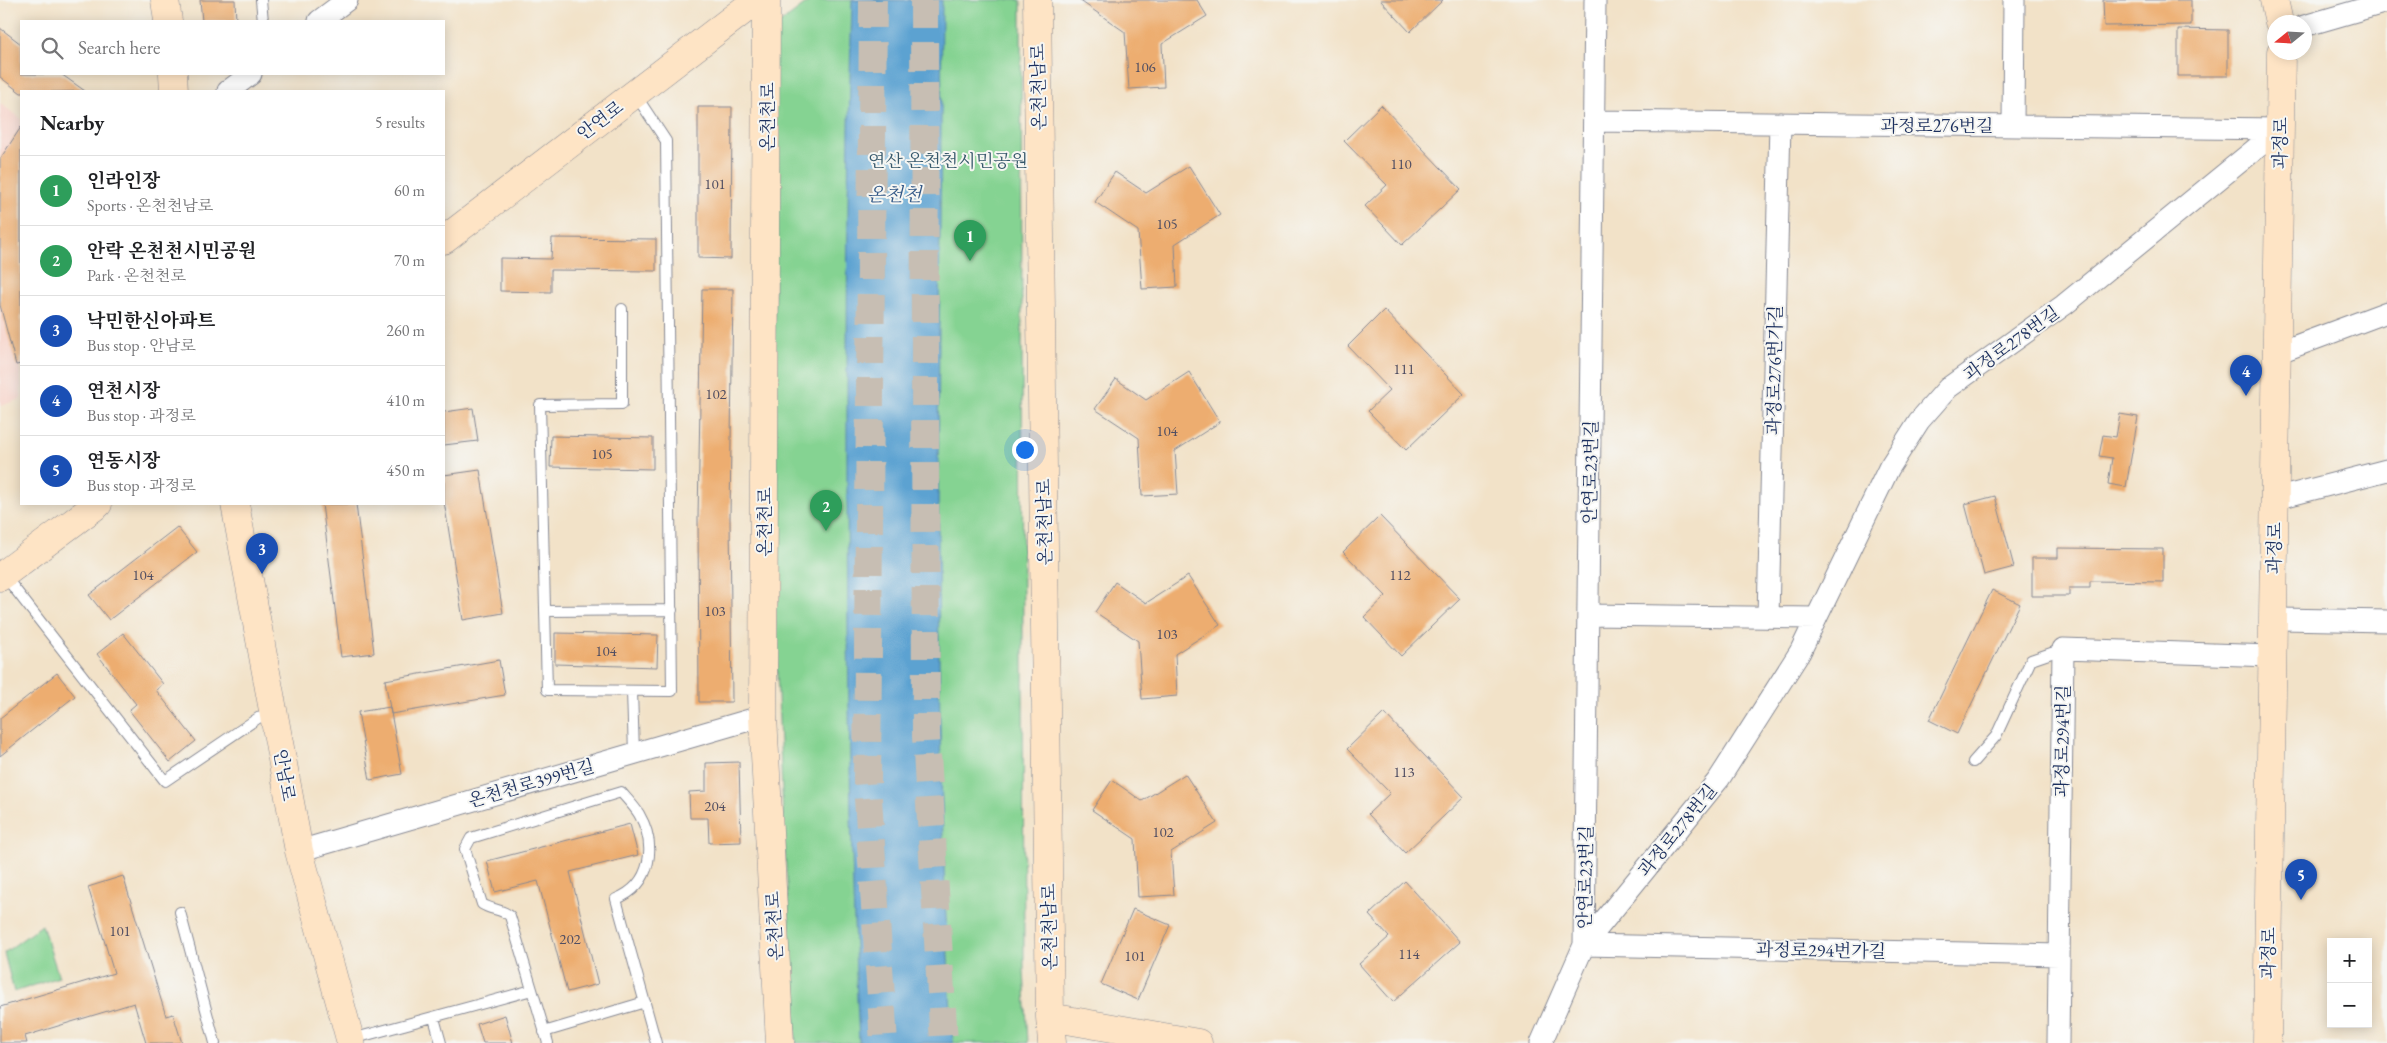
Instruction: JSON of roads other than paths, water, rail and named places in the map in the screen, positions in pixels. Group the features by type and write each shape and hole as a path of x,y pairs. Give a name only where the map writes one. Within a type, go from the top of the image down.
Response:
{"street":[{"path":"165,0 168,20"},
{"path":"320,20 347,0"},
{"name":"안연로","path":"445,239 757,0"},
{"name":"온천천로","path":"766,0 763,716 780,1043"},
{"name":"온천천남로","path":"1037,0 1051,1030"},
{"name":"안연로23번길","path":"1584,944 1595,0"},
{"path":"2013,125 2014,0"},
{"path":"2274,0 2277,15"},
{"path":"2312,24 2387,2"},
{"name":"과정로","path":"2266,1043 2281,60"},
{"path":"173,75 174,90"},
{"path":"229,90 250,75"},
{"name":"과정로276번길","path":"1594,121 2280,129"},
{"name":"과정로276번가길","path":"1768,617 1780,123"},
{"name":"과정로278번길","path":"1541,1043 1584,944 1720,778 1800,652 1889,468 1919,421 1948,388 2064,305 2280,129"},
{"path":"2277,353 2387,312"},
{"path":"2275,499 2387,470"},
{"name":"안남로","path":"235,505 298,851 351,1041"},
{"path":"2,575 90,508"},
{"path":"1588,615 1816,618"},
{"path":"2273,619 2387,621"},
{"path":"2063,649 2272,656"},
{"name":"과정로294번길","path":"2058,1043 2063,649"},
{"name":"온천천로399번길","path":"298,851 763,716"},
{"name":"과정로294번가길","path":"1584,944 2059,955"},
{"path":"1051,1030 1198,1043"}],"lane":[{"path":"261,0 263,20"},
{"path":"622,308 622,404 540,405 547,690 672,691 666,141 635,94"},
{"path":"2,575 165,781 272,708"},
{"path":"545,611 672,610"},
{"path":"1972,762 1996,736 2031,660 2063,649"},
{"path":"632,691 634,753"},
{"path":"548,1043 510,916 503,911 489,909 482,904 465,849 466,844 471,838 621,792 639,814 651,850 648,865 636,888 630,894 616,899 656,1043"},
{"path":"180,912 215,1043"},
{"path":"351,1041 532,990"},
{"path":"544,1032 644,1002"},
{"path":"434,1018 441,1043"}],"water":[{"name":"온천천","path":"852,0 942,0 938,522 939,652 941,782 953,1043 859,1043 852,837 847,562 849,123"}],"tunnel":[{"path":"873,0 867,783 884,1043"},
{"path":"924,0 926,736 944,1043"}],"place":[{"name":"인라인장","path":"970,261"},
{"name":"연천시장","path":"2246,396"},
{"name":"안락 온천천시민공원","path":"826,531"},
{"name":"낙민한신아파트","path":"262,574"},
{"name":"연동시장","path":"2301,900"}],"park label":[{"name":"연산 온천천시민공원","path":"948,160"}]}
